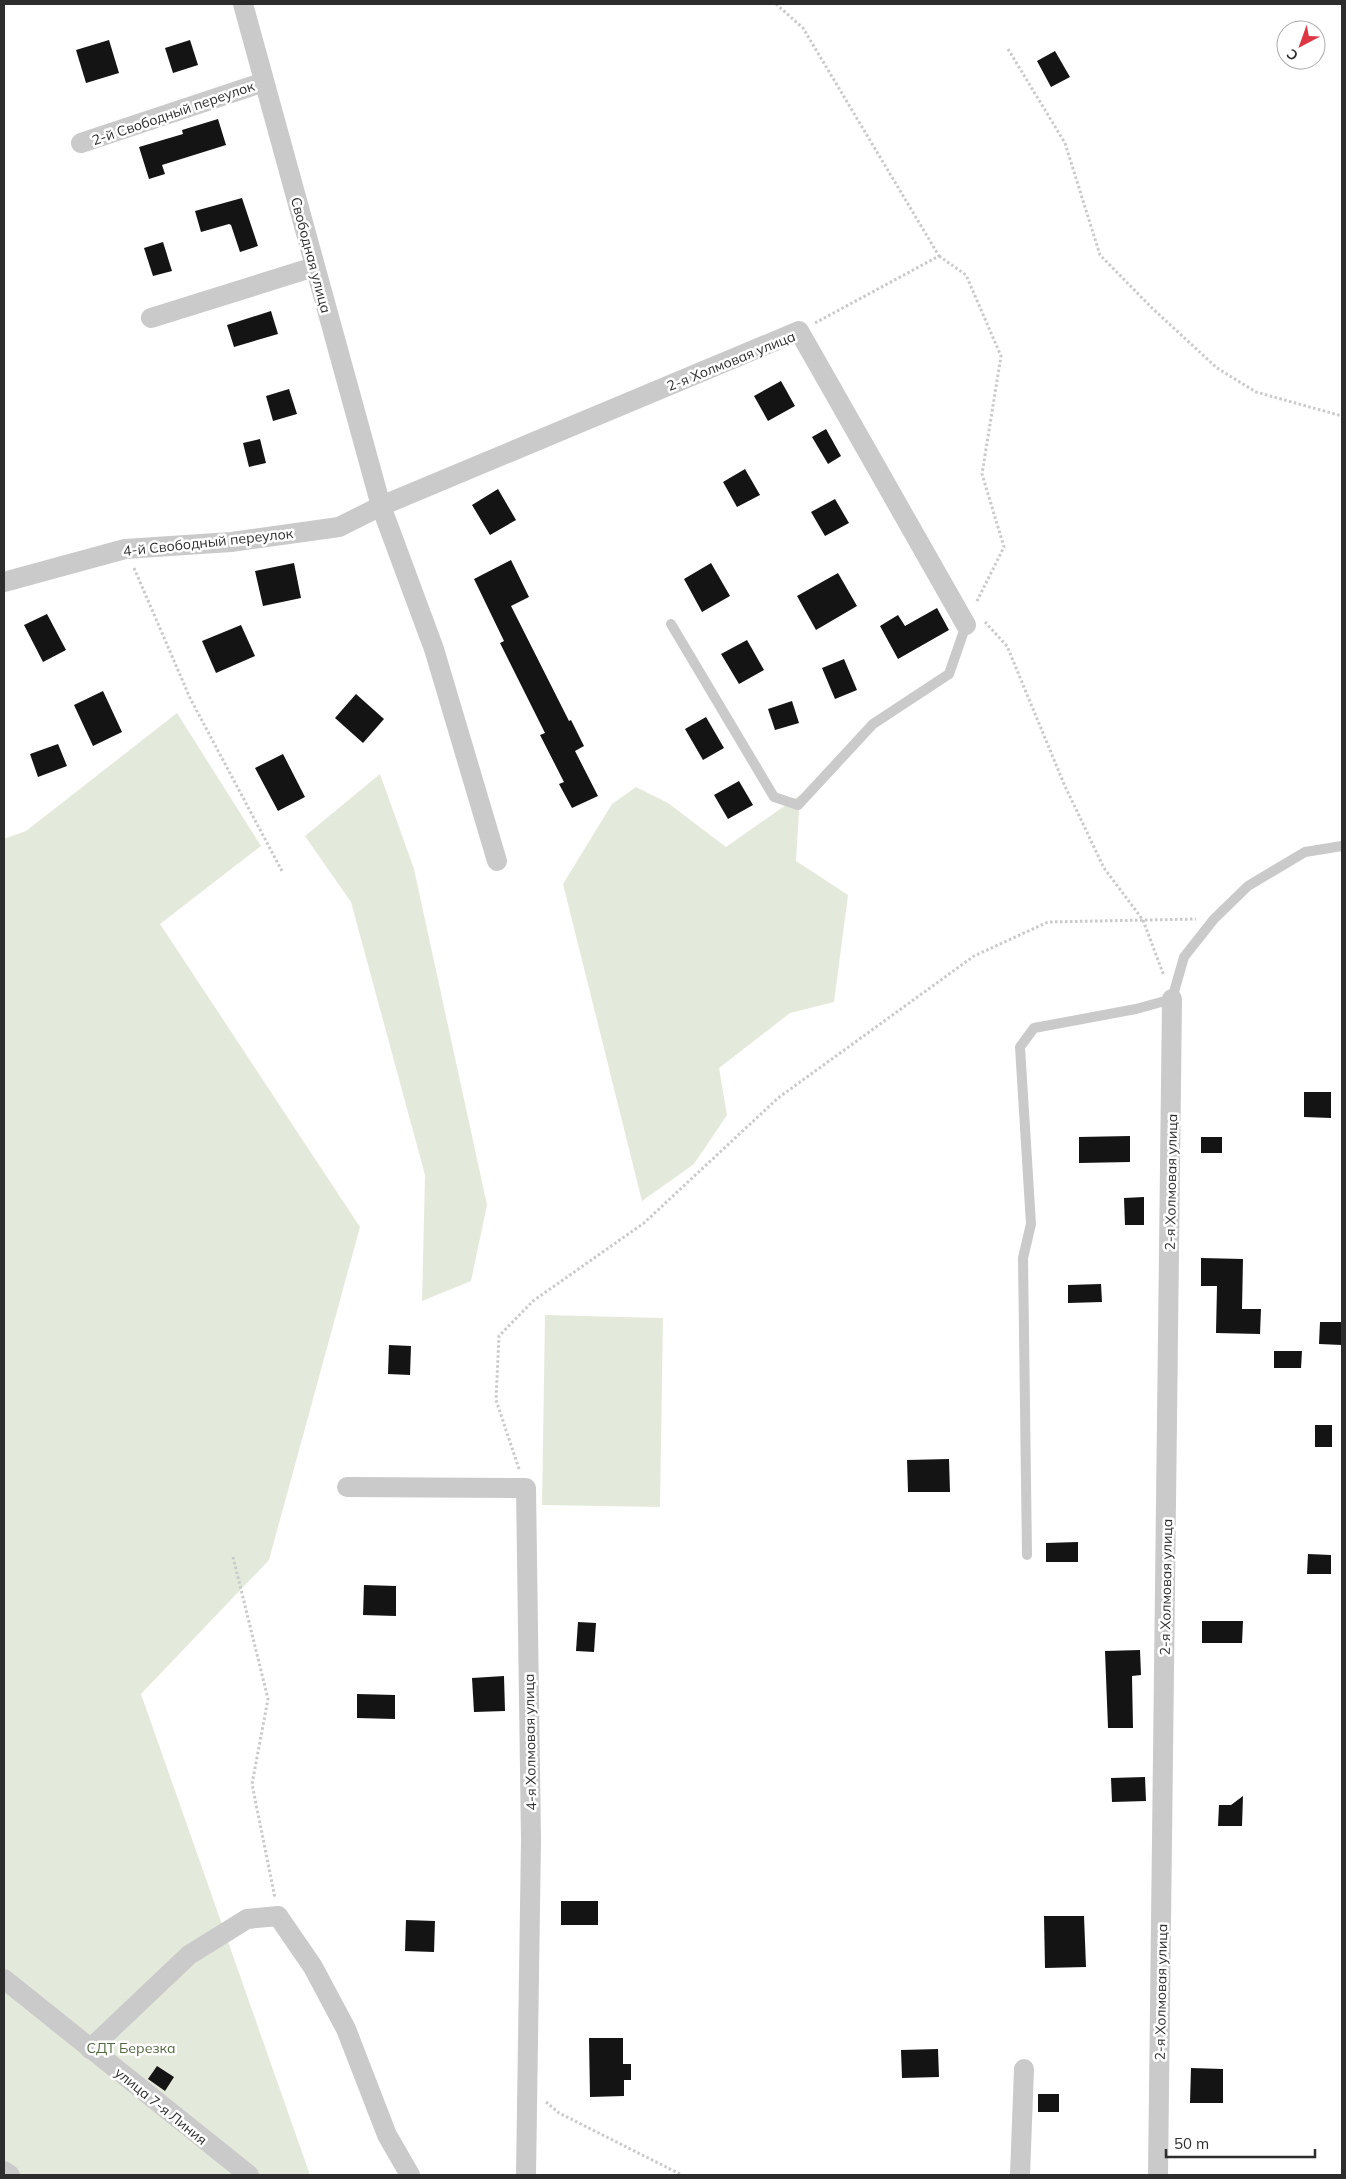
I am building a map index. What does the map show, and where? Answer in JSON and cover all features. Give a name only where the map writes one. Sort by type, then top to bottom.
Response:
[{"type":"street","name":"Свободная улица","points":[[243,4],[381,506],[434,649],[497,861]]},
{"type":"street","name":"2-й Свободный переулок","points":[[81,143],[264,82]]},
{"type":"street","points":[[151,318],[314,267]]},
{"type":"street","name":"2-я Холмовая улица","points":[[381,506],[799,331],[969,617]]},
{"type":"street","name":"4-й Свободный переулок","points":[[4,582],[125,549],[231,542],[339,527],[381,506]]},
{"type":"street","name":"2-я Холмовая улица","points":[[1158,2175],[1172,999]]},
{"type":"street","points":[[347,1487],[526,1488]]},
{"type":"street","name":"4-я Холмовая улица","points":[[526,1488],[531,1840],[526,2175]]},
{"type":"street","points":[[90,2049],[189,1955],[247,1919],[278,1916],[313,1967],[346,2029],[387,2135],[410,2175]]},
{"type":"street","name":"улица 7-я Линия","points":[[4,1979],[249,2175]]},
{"type":"street","points":[[1020,2175],[1024,2069]]},
{"type":"street","points":[[4,2171],[10,2175]]},
{"type":"lane","points":[[671,624],[774,797],[798,805],[873,724],[949,674],[969,617]]},
{"type":"lane","points":[[1027,1555],[1023,1258],[1031,1224],[1020,1047],[1034,1028],[1136,1009],[1172,999],[1184,957],[1214,919],[1248,886],[1305,852],[1342,846]]},
{"type":"path","points":[[776,4],[803,28],[939,256],[966,275],[1001,356],[982,474],[1004,547],[969,617],[1007,646],[1064,784],[1104,868],[1143,920],[1172,999]]},
{"type":"path","points":[[1008,49],[1065,143],[1100,255],[1152,308],[1217,368],[1256,392],[1342,416]]},
{"type":"path","points":[[799,331],[939,256]]},
{"type":"path","points":[[125,549],[190,698],[282,870]]},
{"type":"path","points":[[526,1488],[496,1400],[499,1336],[533,1302],[644,1223],[778,1098],[974,956],[1048,922],[1214,919]]},
{"type":"path","points":[[233,1557],[268,1699],[252,1784],[278,1916]]},
{"type":"path","points":[[528,2088],[559,2113],[682,2175]]},
{"type":"green space","name":"СДТ Березка","points":[[177,713],[261,846],[160,924],[360,1227],[269,1560],[141,1694],[310,2175],[4,2175],[4,839],[26,831]]},
{"type":"green space","points":[[380,774],[414,869],[487,1205],[471,1281],[422,1301],[425,1175],[351,902],[305,836]]},
{"type":"green space","points":[[636,787],[668,803],[726,847],[800,795],[796,861],[848,895],[834,1002],[790,1013],[719,1068],[727,1115],[694,1164],[642,1201],[563,884],[612,804]]},
{"type":"green space","points":[[545,1315],[663,1318],[660,1507],[542,1505]]},
{"type":"building","points":[[109,40],[119,73],[86,83],[76,50]]},
{"type":"building","points":[[190,40],[198,65],[173,73],[165,48]]},
{"type":"building","points":[[1055,51],[1070,77],[1051,87],[1037,61]]},
{"type":"building","points":[[218,119],[226,145],[162,165],[165,174],[149,179],[139,147],[183,134],[182,130]]},
{"type":"building","points":[[242,198],[258,246],[240,252],[231,225],[201,232],[195,211]]},
{"type":"building","points":[[163,242],[172,271],[153,276],[144,248]]},
{"type":"building","points":[[271,311],[278,334],[234,347],[227,325]]},
{"type":"building","points":[[781,381],[795,406],[768,421],[754,396]]},
{"type":"building","points":[[289,389],[297,414],[273,421],[266,396]]},
{"type":"building","points":[[826,429],[841,456],[828,464],[812,437]]},
{"type":"building","points":[[260,439],[266,463],[249,467],[243,443]]},
{"type":"building","points":[[745,469],[760,495],[737,507],[723,482]]},
{"type":"building","points":[[498,489],[516,520],[490,535],[472,505]]},
{"type":"building","points":[[835,499],[849,523],[825,536],[811,512]]},
{"type":"building","points":[[511,560],[529,597],[511,606],[569,721],[571,720],[584,746],[575,751],[598,796],[572,808],[559,784],[564,782],[540,735],[545,733],[500,643],[504,641],[474,579]]},
{"type":"building","points":[[294,563],[301,598],[263,606],[255,571]]},
{"type":"building","points":[[711,563],[730,596],[702,612],[684,579]]},
{"type":"building","points":[[838,573],[857,606],[816,630],[797,596]]},
{"type":"building","points":[[937,608],[949,630],[898,659],[880,626],[898,615],[905,626]]},
{"type":"building","points":[[47,614],[66,650],[43,662],[24,625]]},
{"type":"building","points":[[241,625],[255,656],[216,673],[202,641]]},
{"type":"building","points":[[747,640],[764,670],[739,684],[721,654]]},
{"type":"building","points":[[844,659],[857,690],[835,699],[822,668]]},
{"type":"building","points":[[103,691],[122,732],[93,746],[74,705]]},
{"type":"building","points":[[356,694],[384,719],[363,743],[335,718]]},
{"type":"building","points":[[792,701],[799,723],[775,730],[768,709]]},
{"type":"building","points":[[706,717],[724,748],[703,760],[685,729]]},
{"type":"building","points":[[58,744],[67,766],[38,777],[30,754]]},
{"type":"building","points":[[283,754],[305,797],[278,811],[255,768]]},
{"type":"building","points":[[739,781],[753,805],[728,819],[714,795]]},
{"type":"building","points":[[1304,1092],[1331,1092],[1331,1118],[1304,1117]]},
{"type":"building","points":[[1130,1136],[1130,1162],[1079,1163],[1079,1137]]},
{"type":"building","points":[[1201,1137],[1222,1137],[1222,1153],[1201,1153]]},
{"type":"building","points":[[1144,1197],[1144,1225],[1125,1225],[1124,1198]]},
{"type":"building","points":[[1201,1258],[1243,1259],[1242,1309],[1261,1309],[1260,1334],[1216,1333],[1217,1286],[1201,1286]]},
{"type":"building","points":[[1101,1284],[1102,1302],[1068,1303],[1068,1285]]},
{"type":"building","points":[[1320,1322],[1342,1322],[1342,1345],[1319,1344]]},
{"type":"building","points":[[389,1345],[411,1346],[410,1375],[388,1374]]},
{"type":"building","points":[[1274,1351],[1302,1351],[1301,1368],[1274,1368]]},
{"type":"building","points":[[1315,1425],[1332,1425],[1332,1447],[1315,1447]]},
{"type":"building","points":[[949,1459],[950,1492],[908,1492],[907,1460]]},
{"type":"building","points":[[1078,1542],[1078,1562],[1046,1562],[1046,1543]]},
{"type":"building","points":[[1308,1554],[1331,1555],[1331,1574],[1307,1574]]},
{"type":"building","points":[[364,1585],[396,1586],[396,1616],[363,1615]]},
{"type":"building","points":[[1202,1621],[1243,1621],[1242,1643],[1202,1643]]},
{"type":"building","points":[[578,1622],[596,1623],[594,1652],[576,1651]]},
{"type":"building","points":[[1140,1650],[1141,1675],[1132,1676],[1133,1728],[1108,1728],[1105,1651]]},
{"type":"building","points":[[504,1676],[505,1711],[474,1712],[472,1678]]},
{"type":"building","points":[[357,1694],[395,1695],[395,1719],[357,1718]]},
{"type":"building","points":[[1145,1777],[1146,1801],[1112,1802],[1111,1778]]},
{"type":"building","points":[[1243,1796],[1242,1826],[1218,1826],[1219,1805],[1231,1805]]},
{"type":"building","points":[[561,1901],[598,1901],[598,1925],[561,1925]]},
{"type":"building","points":[[1044,1916],[1084,1916],[1086,1967],[1045,1968]]},
{"type":"building","points":[[406,1920],[435,1921],[434,1952],[405,1951]]},
{"type":"building","points":[[589,2038],[623,2038],[623,2064],[631,2064],[631,2080],[624,2080],[624,2096],[590,2097]]},
{"type":"building","points":[[938,2049],[939,2077],[902,2078],[901,2050]]},
{"type":"building","points":[[157,2066],[174,2077],[165,2091],[148,2079]]},
{"type":"building","points":[[1191,2068],[1223,2069],[1223,2103],[1190,2103]]},
{"type":"building","points":[[1038,2094],[1059,2094],[1059,2112],[1038,2112]]}]
